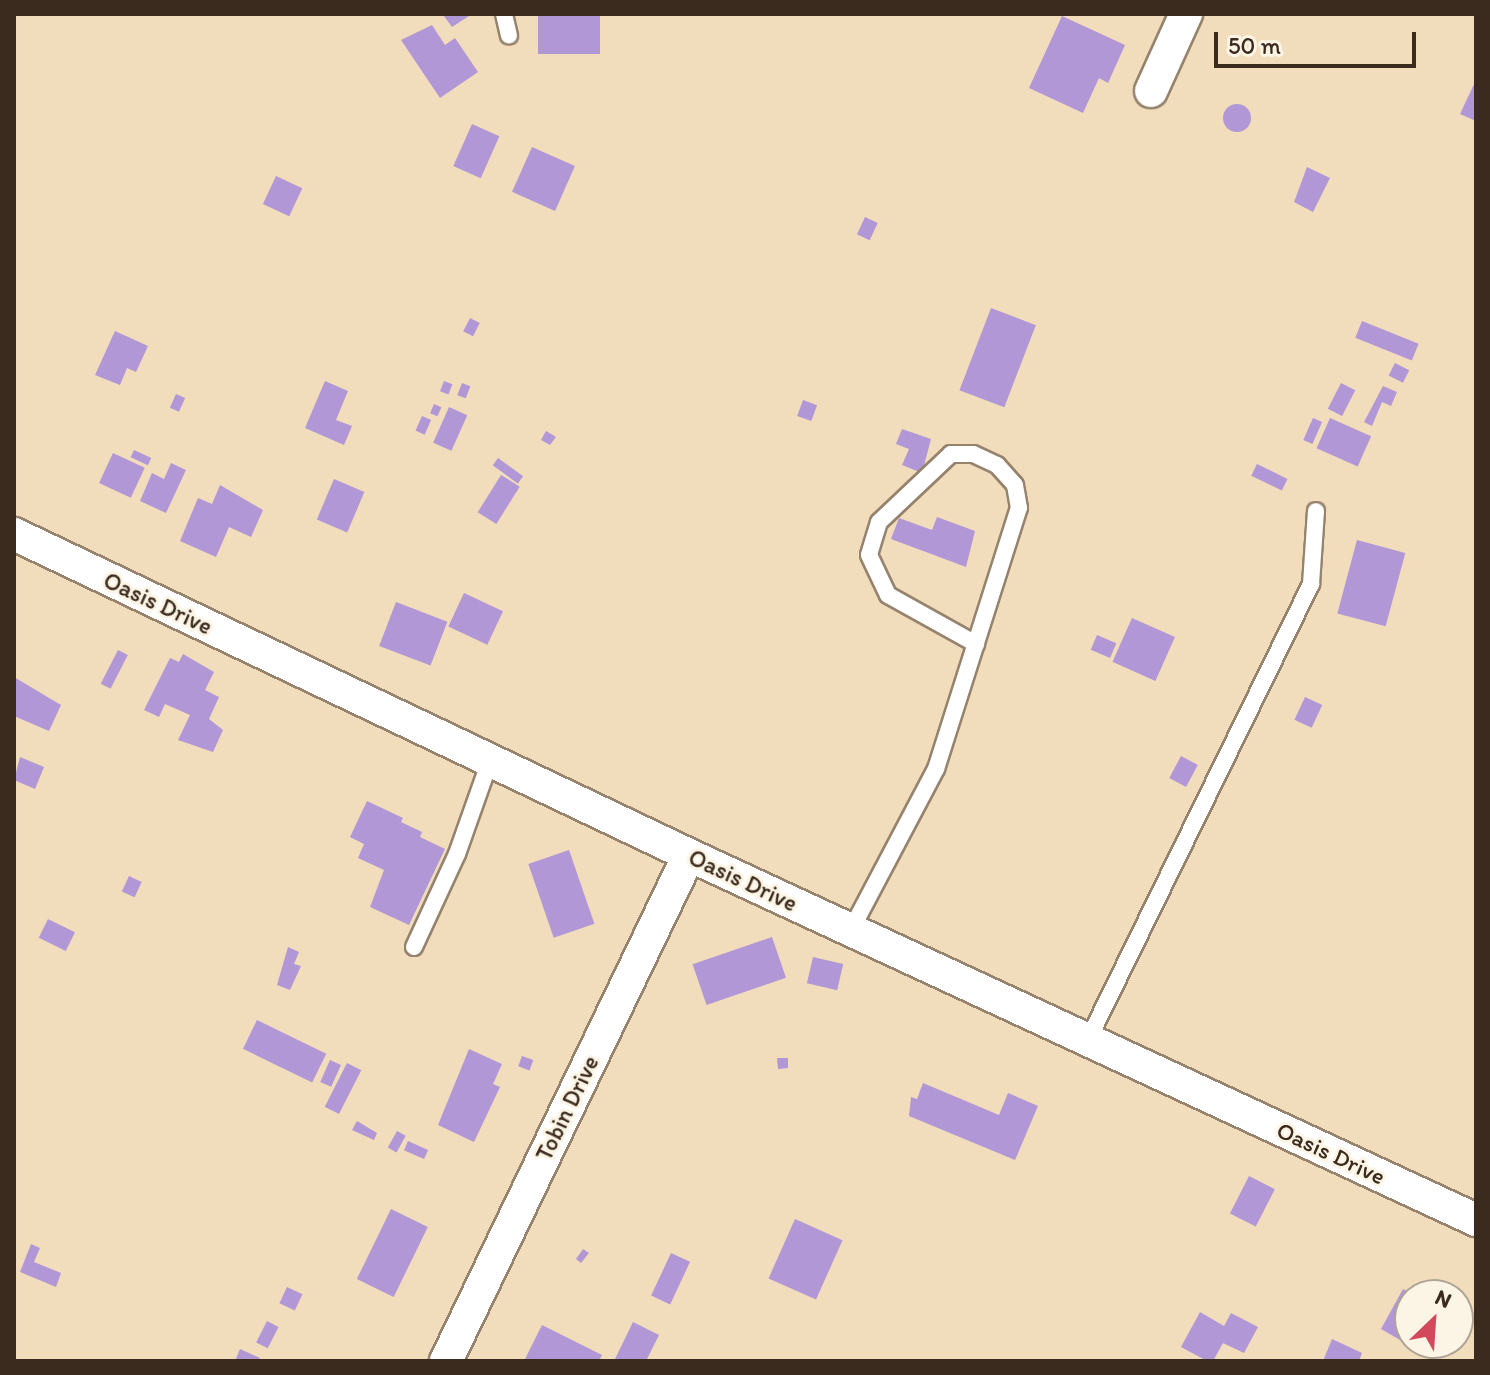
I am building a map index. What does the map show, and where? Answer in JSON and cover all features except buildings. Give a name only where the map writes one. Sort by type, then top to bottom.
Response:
[{"type":"street","points":[[1151,91],[1186,14]]},
{"type":"street","name":"Oasis Drive","points":[[14,534],[689,855],[1476,1220]]},
{"type":"street","name":"Tobin Drive","points":[[446,1361],[689,855]]},
{"type":"lane","points":[[504,14],[509,35]]},
{"type":"lane","points":[[851,930],[936,769],[976,644],[1019,508],[1015,485],[997,465],[973,454],[951,454],[879,522],[869,555],[888,595],[976,644]]},
{"type":"lane","points":[[1088,1040],[1311,584],[1316,511]]},
{"type":"lane","points":[[414,947],[457,854],[490,761]]}]
